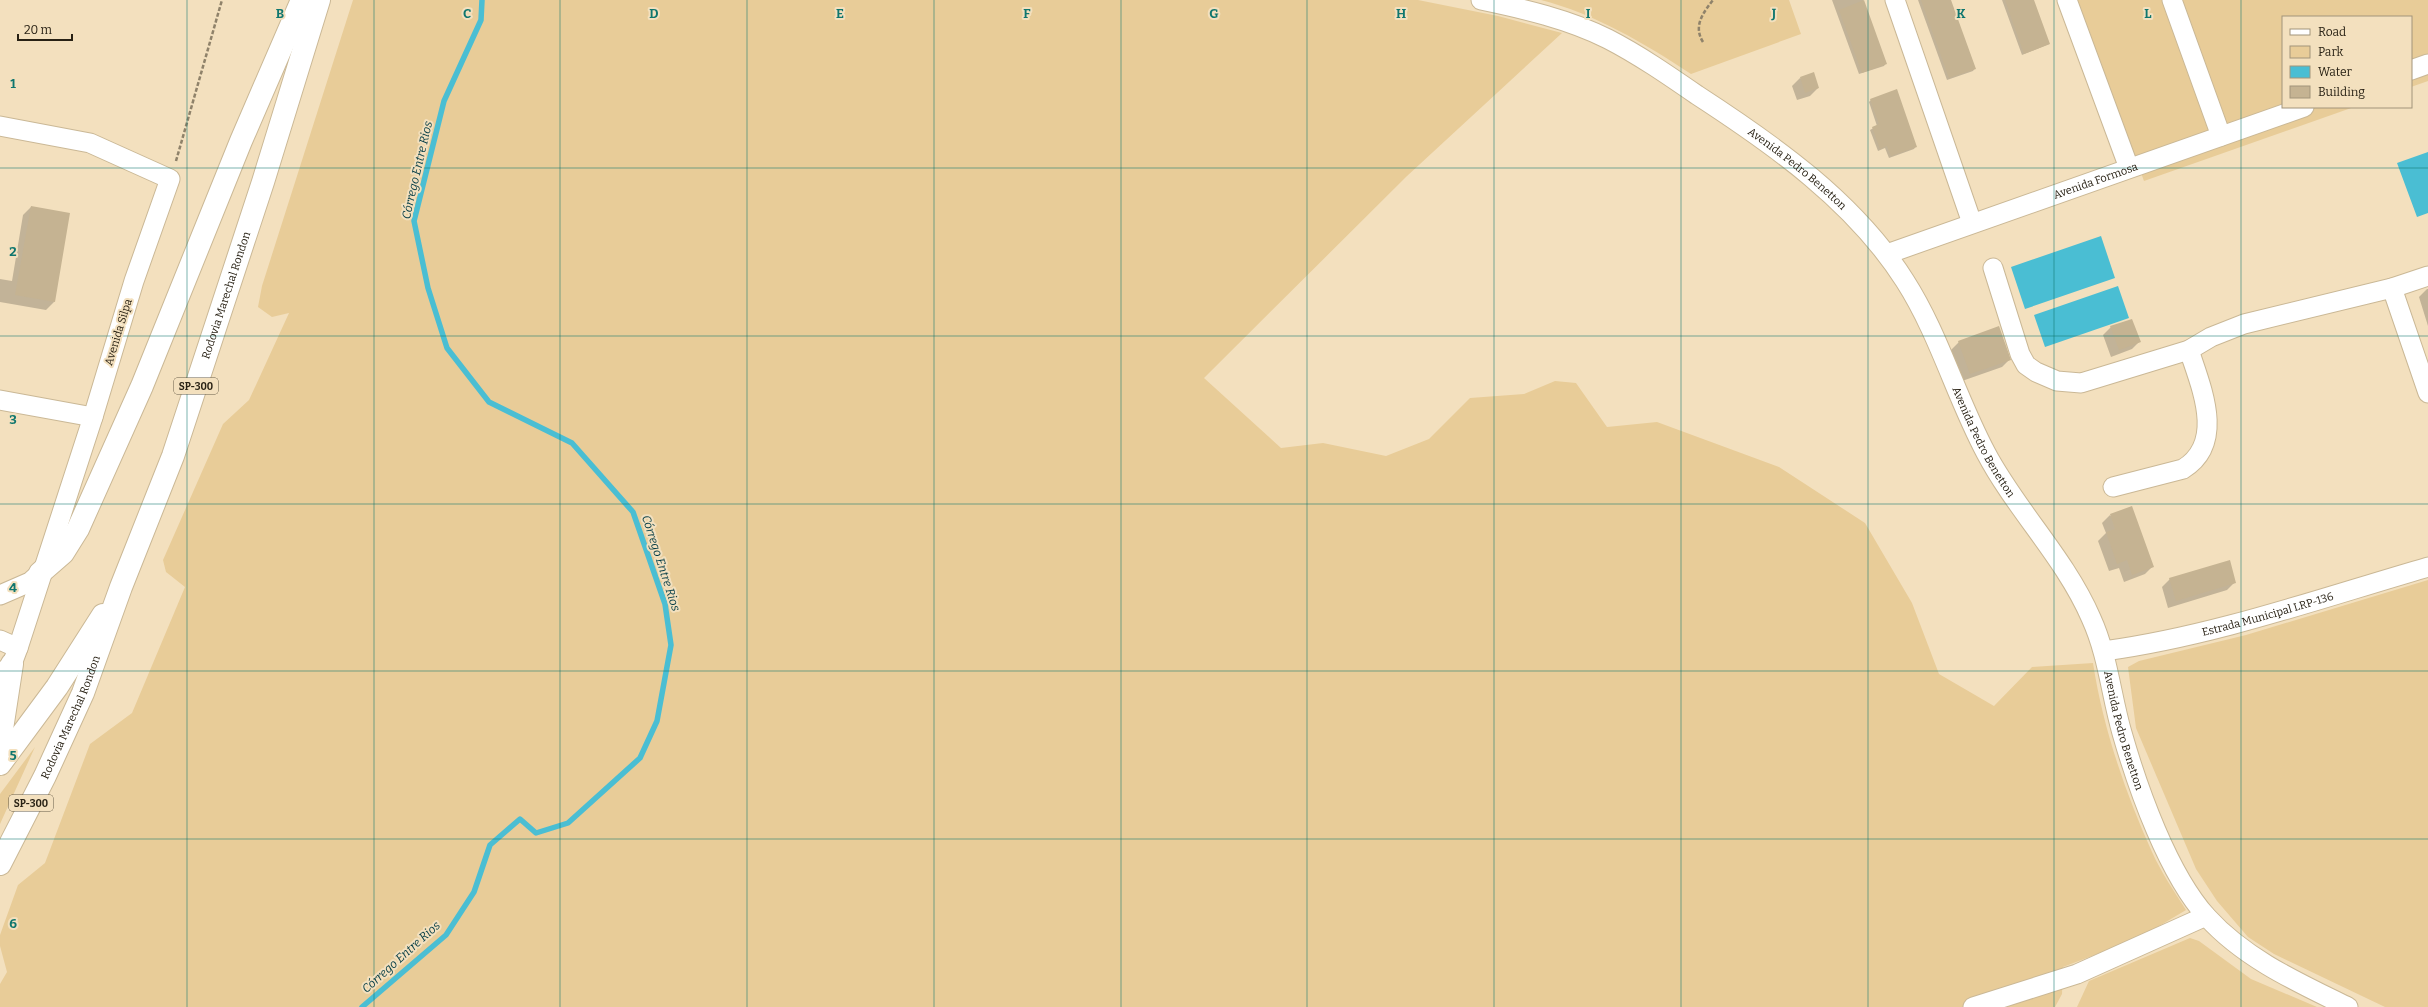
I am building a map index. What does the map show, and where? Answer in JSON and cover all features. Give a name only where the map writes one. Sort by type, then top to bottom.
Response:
[{"type":"main road","points":[[40,574],[62,553],[78,529],[142,386],[241,141],[302,0]]},
{"type":"main road","name":"Rodovia Marechal Rondon","points":[[0,864],[45,776],[83,693],[121,587],[174,456],[263,182],[319,0]]},
{"type":"main road","name":"Rodovia Marechal Rondon","points":[[0,764],[57,687],[121,587]]},
{"type":"main road","points":[[0,742],[10,662]]},
{"type":"street","name":"Avenida Pedro Benetton","points":[[1481,0],[1555,18],[1606,38],[1651,64],[1725,113],[1782,155],[1836,200],[1887,254],[1908,285],[1986,454],[2083,600],[2104,651],[2122,732],[2138,783],[2164,846],[2185,886],[2206,916],[2232,940],[2275,971],[2348,1007]]},
{"type":"street","points":[[1895,0],[1972,223]]},
{"type":"street","points":[[2067,0],[2129,168]]},
{"type":"street","points":[[2172,0],[2221,136]]},
{"type":"street","points":[[2412,70],[2428,64]]},
{"type":"street","name":"Avenida Formosa","points":[[1887,254],[2301,108]]},
{"type":"street","points":[[0,126],[90,143],[170,180]]},
{"type":"street","name":"Avenida Silpa","points":[[10,662],[93,417],[134,282],[170,180]]},
{"type":"street","points":[[1993,268],[2020,354],[2026,365],[2057,381],[2081,384],[2189,350],[2211,337],[2244,324],[2392,288],[2428,276]]},
{"type":"street","points":[[2392,288],[2428,392]]},
{"type":"street","points":[[2113,487],[2183,469],[2193,463],[2202,451],[2206,436],[2207,410],[2189,350]]},
{"type":"street","points":[[0,400],[93,417]]},
{"type":"street","name":"Estrada Municipal LRP-136","points":[[2104,651],[2151,645],[2192,636],[2428,567]]},
{"type":"street","points":[[0,595],[30,582],[40,574]]},
{"type":"street","points":[[0,640],[10,662]]},
{"type":"street","points":[[1973,1007],[2077,974],[2206,916]]},
{"type":"path","points":[[170,180],[222,0]]},
{"type":"path","points":[[1703,42],[1698,35],[1700,18],[1713,0]]},
{"type":"green space","points":[[353,0],[1418,0],[1498,16],[1562,33],[1407,176],[1204,378],[1281,448],[1323,443],[1386,456],[1429,439],[1470,398],[1524,394],[1555,381],[1576,383],[1607,427],[1657,422],[1779,467],[1865,523],[1912,603],[1939,674],[1994,706],[2032,667],[2093,663],[2097,687],[2109,736],[2124,783],[2142,829],[2156,859],[2186,910],[2139,938],[2063,967],[2062,994],[2055,1007],[0,1007],[0,984],[7,972],[0,946],[0,935],[18,885],[45,863],[90,744],[132,713],[185,587],[166,572],[163,560],[223,424],[249,400],[289,313],[272,317],[258,307],[262,286]]},
{"type":"green space","points":[[1541,0],[1789,0],[1801,34],[1691,74],[1655,51],[1600,21]]},
{"type":"green space","points":[[2077,0],[2428,0],[2428,81],[2412,87],[2412,16],[2282,16],[2282,108],[2351,108],[2144,181]]},
{"type":"green space","points":[[2428,580],[2428,1007],[2385,1007],[2274,954],[2248,937],[2217,901],[2196,869],[2136,728],[2128,667],[2139,661],[2246,635]]},
{"type":"green space","points":[[35,747],[0,824],[0,794]]},
{"type":"green space","points":[[2190,938],[2199,941],[2251,979],[2317,1007],[2077,1007],[2089,981]]},
{"type":"water","points":[[2428,152],[2428,213],[2417,217],[2397,163]]},
{"type":"water","points":[[2101,236],[2115,278],[2025,309],[2011,267]]},
{"type":"water","points":[[2118,286],[2129,318],[2045,347],[2034,315]]},
{"type":"building","points":[[1864,0],[1887,64],[1862,73],[1839,10]]},
{"type":"building","points":[[1921,0],[1951,0],[1976,69],[1949,78]]},
{"type":"building","points":[[2005,0],[2034,0],[2050,44],[2024,54]]},
{"type":"building","points":[[1814,72],[1819,88],[1805,93],[1800,77]]},
{"type":"building","points":[[1897,89],[1917,147],[1891,156],[1887,146],[1880,149],[1872,127],[1879,124],[1870,99]]},
{"type":"building","points":[[31,206],[70,213],[55,302],[15,295]]},
{"type":"building","points":[[2132,319],[2141,342],[2119,350],[2110,326]]},
{"type":"building","points":[[1999,326],[2011,360],[1970,374],[1958,341]]},
{"type":"building","points":[[2132,506],[2154,567],[2132,575],[2127,560],[2117,564],[2106,532],[2115,529],[2110,514]]},
{"type":"building","points":[[2230,560],[2236,583],[2176,601],[2169,578]]},
{"type":"waterway","name":"Córrego Entre Rios","points":[[362,1007],[446,935],[474,892],[490,845],[520,819],[536,833],[568,823],[640,758],[657,721],[671,645],[665,604],[633,512],[572,443],[489,402],[447,348],[428,288],[414,221],[444,101],[481,20],[482,0]]}]
